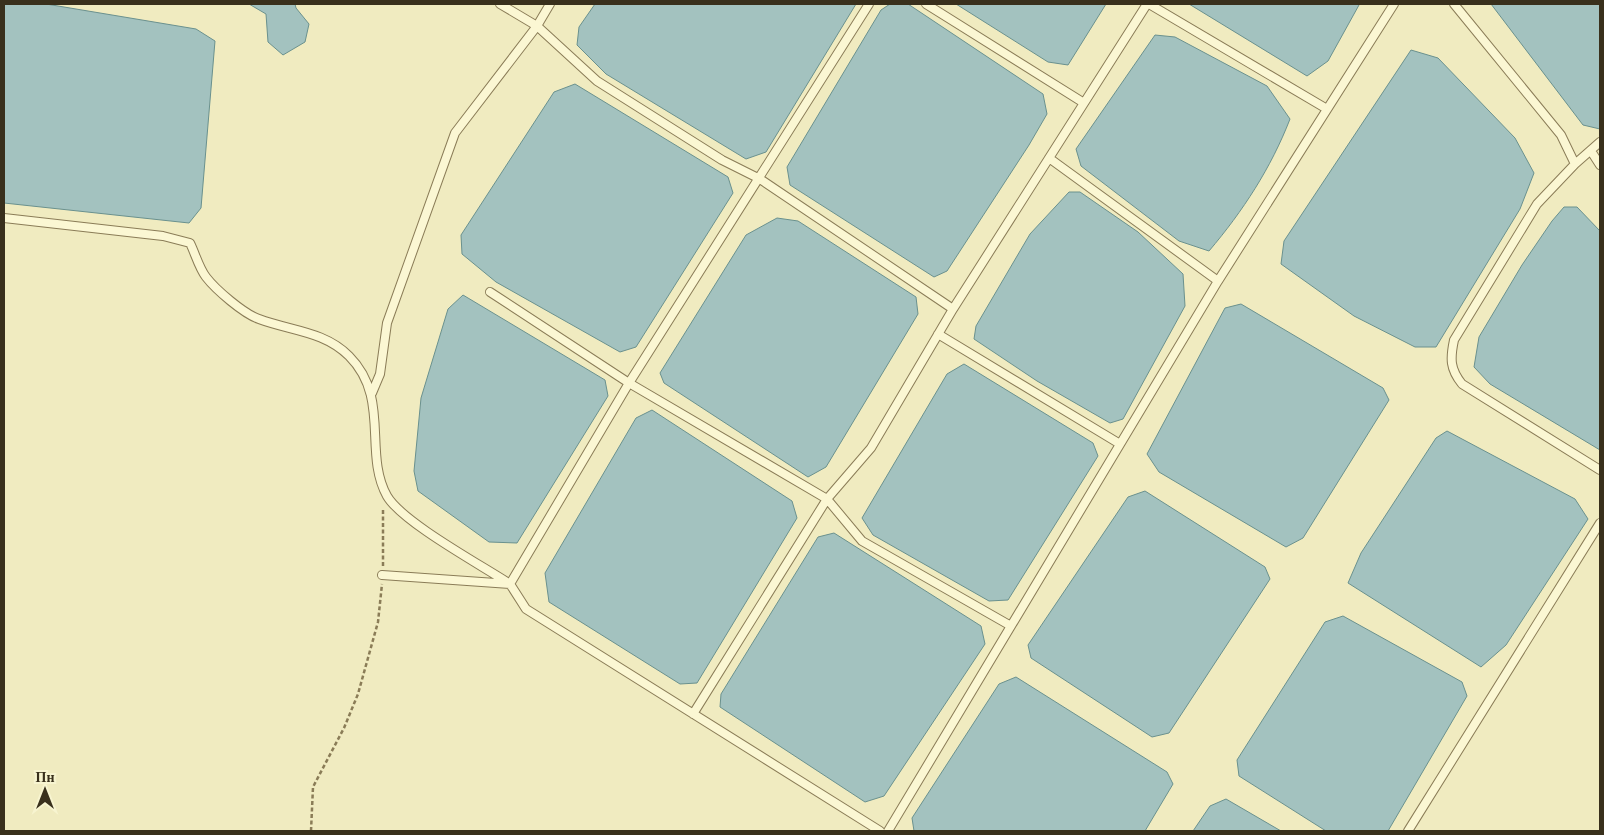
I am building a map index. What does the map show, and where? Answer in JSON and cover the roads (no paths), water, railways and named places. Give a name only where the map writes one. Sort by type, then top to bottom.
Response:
[{"type":"lane","points":[[500,4],[537,26],[597,80],[722,160],[760,179],[953,309]]},
{"type":"lane","points":[[372,393],[378,380],[384,338],[390,316],[454,134],[537,26],[550,4]]},
{"type":"lane","points":[[510,584],[629,383],[760,179],[869,4]]},
{"type":"lane","points":[[926,4],[1084,103]]},
{"type":"lane","points":[[693,714],[828,499],[871,448],[953,309],[1148,4],[1327,108]]},
{"type":"lane","points":[[888,831],[1218,281],[1394,4]]},
{"type":"lane","points":[[1454,4],[1561,135],[1575,164]]},
{"type":"lane","points":[[1600,142],[1575,164],[1537,204],[1454,340],[1450,358],[1453,372],[1462,384],[1600,470]]},
{"type":"lane","points":[[1590,151],[1600,165]]},
{"type":"lane","points":[[1049,158],[1218,281]]},
{"type":"lane","points":[[4,218],[163,236],[190,243],[206,277],[243,310],[261,320],[313,334],[335,345],[356,364],[372,393],[382,486],[390,500],[402,513],[510,584],[526,608],[880,831]]},
{"type":"lane","points":[[490,292],[629,383],[828,499],[862,541],[1011,626]]},
{"type":"lane","points":[[938,334],[1120,444]]},
{"type":"lane","points":[[1408,831],[1600,523]]},
{"type":"lane","points":[[382,575],[510,584]]},
{"type":"water","points":[[4,4],[46,4],[196,29],[215,41],[201,208],[189,223],[4,203]]},
{"type":"water","points":[[249,4],[295,4],[309,24],[305,42],[283,55],[268,42],[266,14]]},
{"type":"water","points":[[595,4],[856,4],[766,152],[746,159],[606,74],[577,45],[579,27]]},
{"type":"water","points":[[890,4],[908,4],[1043,94],[1047,114],[947,271],[934,277],[790,185],[787,167],[881,10]]},
{"type":"water","points":[[956,4],[1106,4],[1068,65],[1048,62]]},
{"type":"water","points":[[1189,4],[1359,5],[1328,61],[1307,76]]},
{"type":"water","points":[[1491,4],[1600,4],[1600,129],[1583,125]]},
{"type":"water","points":[[1155,35],[1175,37],[1267,86],[1290,119],[1274,155],[1245,205],[1209,251],[1179,241],[1081,166],[1076,149]]},
{"type":"water","points":[[1411,50],[1438,58],[1515,138],[1534,173],[1520,209],[1436,347],[1415,347],[1354,316],[1281,264],[1284,241]]},
{"type":"water","points":[[575,84],[728,177],[733,193],[636,347],[620,352],[496,282],[462,254],[461,235],[554,92]]},
{"type":"water","points":[[1069,192],[1080,192],[1138,232],[1183,274],[1185,306],[1123,419],[1110,423],[1037,381],[974,339],[976,326],[1030,234]]},
{"type":"water","points":[[1564,207],[1577,207],[1600,231],[1600,450],[1490,384],[1474,367],[1479,337],[1522,265],[1552,221]]},
{"type":"water","points":[[777,218],[798,221],[916,297],[918,314],[826,467],[808,477],[664,383],[660,373],[746,235]]},
{"type":"water","points":[[463,295],[605,380],[608,396],[517,543],[489,542],[418,491],[414,471],[421,398],[448,309]]},
{"type":"water","points":[[1241,304],[1383,388],[1389,400],[1303,538],[1286,547],[1159,472],[1147,454],[1225,308]]},
{"type":"water","points":[[964,364],[1093,443],[1098,456],[1008,600],[989,601],[873,535],[862,518],[947,374]]},
{"type":"water","points":[[652,410],[792,501],[797,518],[697,683],[680,684],[549,602],[545,573],[636,418]]},
{"type":"water","points":[[1447,431],[1575,499],[1588,519],[1506,645],[1481,667],[1348,583],[1361,553],[1436,438]]},
{"type":"water","points":[[1145,491],[1265,567],[1270,579],[1169,733],[1152,737],[1031,658],[1028,645],[1128,497]]},
{"type":"water","points":[[834,533],[981,626],[985,644],[884,796],[865,802],[720,707],[721,694],[818,537]]},
{"type":"water","points":[[1343,616],[1462,682],[1467,696],[1388,831],[1326,831],[1239,776],[1237,760],[1325,622]]},
{"type":"water","points":[[1016,677],[1167,772],[1173,784],[1145,831],[914,831],[912,818],[999,684]]},
{"type":"water","points":[[1226,799],[1281,831],[1193,831],[1210,806]]}]
